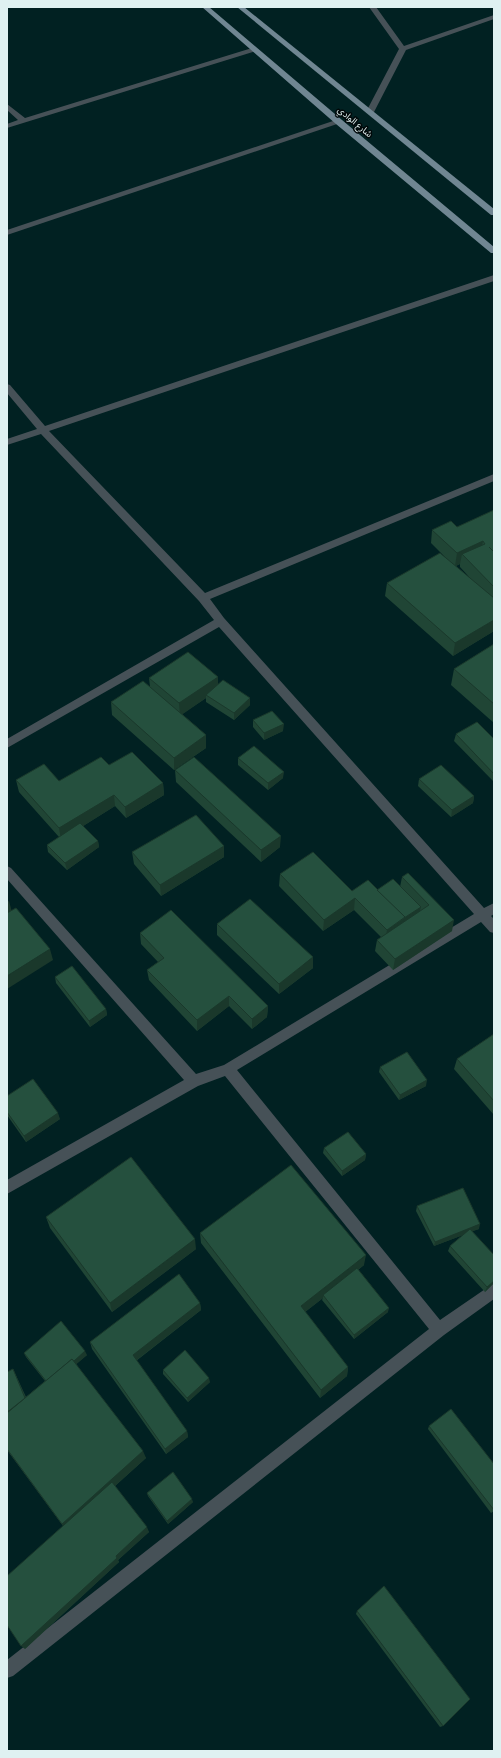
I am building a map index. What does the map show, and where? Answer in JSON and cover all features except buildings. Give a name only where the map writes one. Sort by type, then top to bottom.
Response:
[{"type":"main road","name":"شارع الوادي","points":[[204,7],[494,251]]},
{"type":"main road","name":"شارع الوادي","points":[[240,7],[494,213]]},
{"type":"street","points":[[372,7],[403,49]]},
{"type":"street","points":[[370,112],[403,49],[494,17]]},
{"type":"street","points":[[7,126],[256,50]]},
{"type":"street","points":[[7,106],[24,121]]},
{"type":"street","points":[[7,233],[339,122]]},
{"type":"street","points":[[7,442],[494,278]]},
{"type":"street","points":[[7,387],[42,429],[203,598],[220,621],[489,911],[494,928]]},
{"type":"street","points":[[203,598],[494,477]]},
{"type":"street","points":[[7,744],[220,621]]},
{"type":"street","points":[[7,871],[194,1082]]},
{"type":"street","points":[[7,1187],[194,1082],[228,1069],[489,911]]},
{"type":"street","points":[[228,1069],[439,1330]]},
{"type":"street","points":[[7,1670],[439,1330],[494,1290]]}]
